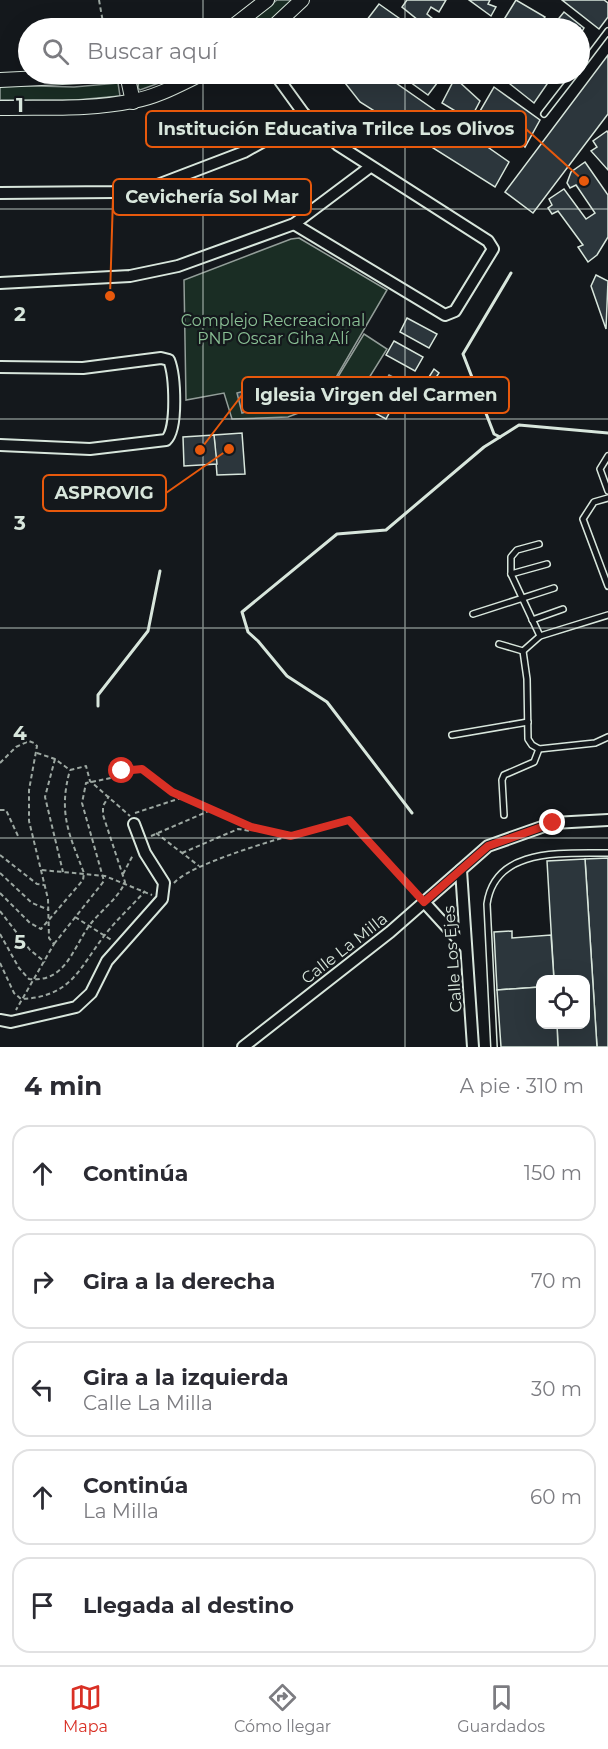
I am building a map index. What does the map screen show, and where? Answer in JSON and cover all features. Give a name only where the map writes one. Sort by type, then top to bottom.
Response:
[{"type":"main road","points":[[244,18],[267,0]]},
{"type":"main road","points":[[283,18],[302,0]]},
{"type":"main road","points":[[0,80],[18,79]]},
{"type":"main road","points":[[128,84],[133,102]]},
{"type":"main road","points":[[0,108],[88,106],[133,102],[177,84]]},
{"type":"street","points":[[282,84],[304,114],[338,145],[488,242],[494,249],[456,311],[445,315],[294,224]]},
{"type":"street","points":[[0,193],[115,192],[154,186],[244,152],[291,126],[304,114]]},
{"type":"street","points":[[0,283],[154,273],[294,224],[370,167]]},
{"type":"street","points":[[0,368],[83,368],[161,358],[169,360],[174,389],[171,436],[166,440],[90,449],[0,445]]},
{"type":"street","points":[[5,1021],[76,1007],[91,993],[107,961],[163,896],[164,883],[145,853],[132,819]]},
{"type":"street","name":"Calle La Milla","points":[[243,1047],[390,932],[488,846],[553,823],[608,820]]},
{"type":"street","name":"Calle Los Ejes","points":[[461,870],[472,1047]]},
{"type":"street","points":[[424,902],[466,948]]},
{"type":"lane","points":[[590,54],[608,31]]},
{"type":"lane","points":[[544,114],[567,84]]},
{"type":"lane","points":[[608,456],[602,463],[608,491]]},
{"type":"lane","points":[[608,498],[594,502],[583,519],[608,585]]},
{"type":"lane","points":[[539,544],[517,550],[511,557],[512,574],[540,636]]},
{"type":"lane","points":[[512,574],[547,564]]},
{"type":"lane","points":[[472,614],[554,588]]},
{"type":"lane","points":[[532,620],[563,609]]},
{"type":"lane","points":[[523,651],[540,636],[608,615]]},
{"type":"lane","points":[[499,644],[523,651]]},
{"type":"lane","points":[[523,651],[528,739],[539,749],[595,743],[608,737]]},
{"type":"lane","points":[[452,735],[528,722]]},
{"type":"lane","points":[[504,814],[502,780],[504,775],[534,762],[539,749]]},
{"type":"lane","points":[[494,1047],[487,904],[495,881],[514,864],[529,857],[608,853]]},
{"type":"path","points":[[99,0],[102,18]]},
{"type":"path","points":[[0,763],[16,747],[29,741],[37,746],[29,790],[29,821],[45,885],[49,910],[49,938],[54,944]]},
{"type":"path","points":[[37,753],[55,759],[70,770]]},
{"type":"path","points":[[55,759],[45,797],[63,872]]},
{"type":"path","points":[[70,770],[86,766],[90,781],[110,796],[132,819],[184,797]]},
{"type":"path","points":[[5,1021],[35,979],[54,944],[101,885],[104,876],[82,803],[84,786],[90,781],[111,778],[111,774],[122,771],[142,769],[163,786],[211,810],[251,827],[291,836]]},
{"type":"path","points":[[0,894],[41,929],[82,880],[84,873],[65,820],[63,796],[70,770]]},
{"type":"path","points":[[110,796],[102,806],[103,815],[125,882]]},
{"type":"path","points":[[0,810],[3,807],[6,810],[18,836]]},
{"type":"path","points":[[123,874],[142,842],[156,833],[211,810]]},
{"type":"path","points":[[42,870],[104,876],[163,896],[178,878],[200,867],[291,836],[349,820],[424,902]]},
{"type":"path","points":[[182,853],[238,829],[250,831],[251,827]]},
{"type":"path","points":[[156,833],[200,867]]},
{"type":"path","points":[[0,855],[37,884],[45,885]]},
{"type":"path","points":[[0,873],[32,903],[49,910]]},
{"type":"path","points":[[0,934],[23,974],[35,979],[52,975],[68,963],[89,926],[125,882]]},
{"type":"path","points":[[21,999],[49,993],[69,984],[81,972],[104,936],[145,891]]},
{"type":"path","points":[[0,911],[30,950],[45,963]]},
{"type":"path","points":[[75,917],[120,946]]},
{"type":"path","points":[[0,963],[14,993],[21,999]]},
{"type":"green space","points":[[277,0],[293,0],[273,18],[254,18]]},
{"type":"green space","points":[[118,84],[120,96],[76,100],[0,100],[0,85],[74,87]]},
{"type":"green space","points":[[138,84],[156,84],[140,90]]},
{"type":"green space","name":"Complejo Recreacional PNP Oscar Giha Alí","points":[[299,238],[387,290],[320,405],[288,417],[232,419],[224,393],[186,400],[184,280],[291,239]]},
{"type":"green space","points":[[364,334],[387,349],[359,394],[336,380]]},
{"type":"green space","points":[[389,375],[417,390],[410,403],[382,388]]},
{"type":"water","points":[[277,382],[283,402],[242,413],[237,393]]},
{"type":"building","points":[[407,0],[446,0],[439,12],[431,7],[427,14],[432,18],[416,18],[402,7]]},
{"type":"building","points":[[469,0],[490,0],[488,4],[496,7],[491,16]]},
{"type":"building","points":[[516,0],[545,17],[544,18],[505,18]]},
{"type":"building","points":[[562,0],[604,0],[608,3],[608,17],[599,29],[590,22],[590,18],[585,18]]},
{"type":"building","points":[[379,4],[399,18],[368,18]]},
{"type":"building","points":[[564,12],[572,18],[559,18]]},
{"type":"building","points":[[608,55],[608,114],[533,213],[505,192],[586,84],[590,84],[590,79]]},
{"type":"building","points":[[346,84],[397,84],[509,162],[495,187],[360,102]]},
{"type":"building","points":[[413,84],[436,84],[428,95]]},
{"type":"building","points":[[452,84],[462,84],[480,101],[470,120],[442,103]]},
{"type":"building","points":[[510,84],[547,84],[534,103]]},
{"type":"building","points":[[494,87],[540,120],[525,147],[480,111]]},
{"type":"building","points":[[607,131],[608,170],[591,151],[597,147],[593,141]]},
{"type":"building","points":[[585,162],[608,195],[608,237],[597,255],[588,262],[578,247],[583,245],[558,211],[552,214],[548,208],[552,205],[549,199],[564,189],[586,219],[595,213],[576,185],[570,188],[567,183],[571,172]]},
{"type":"building","points":[[596,275],[608,281],[606,329],[591,286]]},
{"type":"building","points":[[407,318],[437,334],[429,348],[400,332]]},
{"type":"building","points":[[394,341],[423,357],[415,371],[386,355]]},
{"type":"building","points":[[434,369],[439,373],[427,391],[422,388]]},
{"type":"building","points":[[363,390],[393,406],[386,419],[356,403]]},
{"type":"building","points":[[242,433],[245,474],[217,475],[214,435]]},
{"type":"building","points":[[214,435],[217,464],[184,466],[183,437]]},
{"type":"building","points":[[608,858],[608,1047],[597,1047],[585,859]]},
{"type":"building","points":[[585,859],[597,1047],[558,1047],[557,1029],[590,1029],[590,975],[554,975],[547,861]]},
{"type":"building","points":[[512,931],[512,938],[551,935],[554,975],[536,975],[536,987],[497,990],[494,932]]},
{"type":"building","points":[[536,987],[536,1029],[557,1029],[558,1047],[501,1047],[497,990]]},
{"type":"wall","points":[[500,437],[494,434],[463,354],[511,273]]},
{"type":"wall","points":[[412,813],[327,702],[287,676],[248,632],[242,612],[337,534],[386,530],[484,447],[519,425],[608,433]]},
{"type":"wall","points":[[98,706],[98,695],[148,631],[160,571]]},
{"type":"place","name":"Institución Educativa Trilce Los Olivos","points":[[584,181]]},
{"type":"place","name":"Cevichería Sol Mar","points":[[110,296]]},
{"type":"place","name":"ASPROVIG","points":[[229,449]]},
{"type":"place","name":"Iglesia Virgen del Carmen","points":[[200,450]]},
{"type":"route","points":[[122,771],[142,769],[172,792],[211,810],[251,827],[291,836],[349,820],[424,902],[488,846],[553,823]]}]
